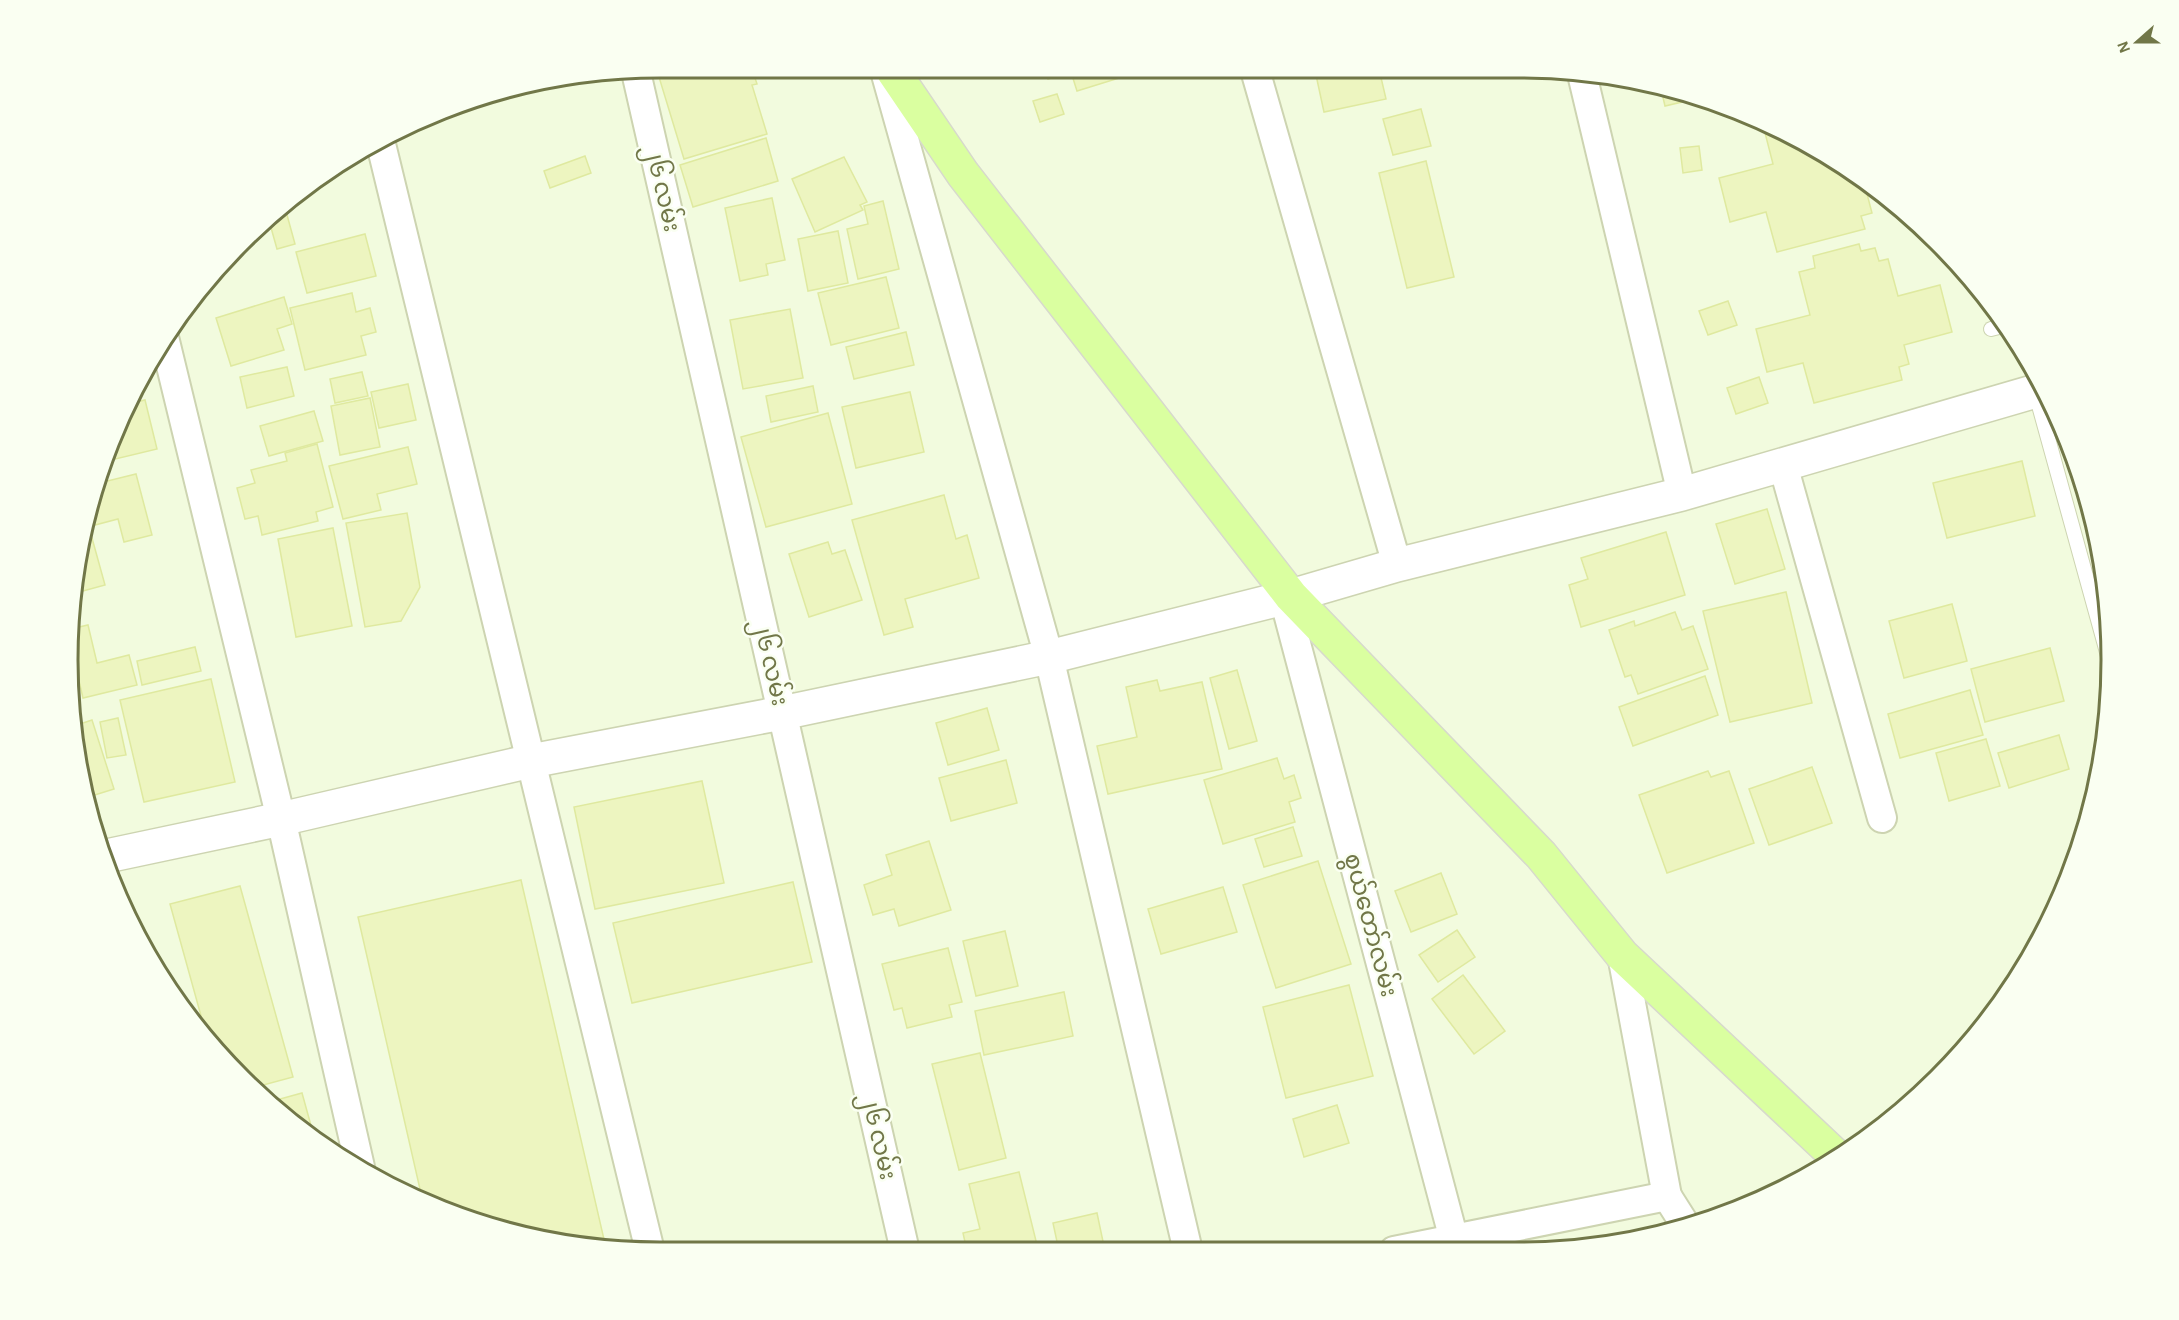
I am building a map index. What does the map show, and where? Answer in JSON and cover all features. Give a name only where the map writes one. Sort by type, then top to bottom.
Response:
[{"type":"main road","points":[[898,78],[963,174],[1287,597],[1541,855],[1622,955],[1831,1151]]},
{"type":"street","points":[[887,78],[1049,657],[1186,1242]]},
{"type":"street","points":[[1257,78],[1397,565]]},
{"type":"street","name":"၂၆ လမ်း","points":[[638,79],[903,1242]]},
{"type":"street","points":[[1584,82],[1682,494]]},
{"type":"street","points":[[382,149],[648,1242]]},
{"type":"street","points":[[167,351],[281,819],[358,1157]]},
{"type":"street","points":[[112,855],[281,819],[531,761],[782,713],[1049,657],[1287,597],[1397,565],[1682,494],[2035,391]]},
{"type":"street","points":[[1783,465],[1882,818]]},
{"type":"street","name":"စွယ်တော်လမ်း","points":[[1287,597],[1455,1242]]},
{"type":"street","points":[[1622,955],[1667,1196],[1681,1219]]},
{"type":"street","points":[[1469,1242],[1667,1196]]},
{"type":"lane","points":[[1991,329],[1996,328]]},
{"type":"lane","points":[[2044,410],[2100,625]]},
{"type":"shaded area","points":[[622,79],[1557,79],[1633,89],[1706,109],[1776,138],[1842,176],[1903,222],[1931,248],[1957,276],[2003,337],[2023,369],[2057,437],[2081,509],[2090,546],[2100,622],[2101,660],[2100,698],[2090,774],[2081,811],[2057,883],[2023,951],[2003,983],[1957,1044],[1931,1072],[1873,1122],[1810,1164],[1742,1198],[1670,1222],[1633,1231],[1557,1241],[622,1241],[546,1231],[473,1211],[403,1182],[337,1144],[276,1098],[222,1044],[176,983],[156,951],[122,883],[98,811],[89,774],[79,698],[79,622],[89,546],[98,509],[122,437],[156,369],[198,306],[222,276],[276,222],[337,176],[369,156],[437,122],[509,98],[546,89]]},
{"type":"building","points":[[659,78],[755,78],[757,84],[752,85],[767,134],[684,159]]},
{"type":"building","points":[[1073,78],[1119,78],[1077,91]]},
{"type":"building","points":[[1317,78],[1381,78],[1386,99],[1324,112]]},
{"type":"building","points":[[1057,94],[1064,114],[1040,122],[1033,101]]},
{"type":"building","points":[[1663,96],[1683,102],[1665,106]]},
{"type":"building","points":[[1421,109],[1431,146],[1393,155],[1383,119]]},
{"type":"building","points":[[1765,133],[1810,156],[1867,194],[1872,213],[1861,216],[1865,229],[1777,252],[1766,212],[1730,222],[1719,178],[1773,164]]},
{"type":"building","points":[[766,138],[778,181],[693,207],[680,165]]},
{"type":"building","points":[[1699,146],[1702,170],[1683,173],[1680,148]]},
{"type":"building","points":[[585,156],[591,173],[550,188],[544,171]]},
{"type":"building","points":[[844,157],[867,202],[860,205],[863,210],[815,232],[792,179]]},
{"type":"building","points":[[1426,161],[1454,277],[1407,288],[1379,173]]},
{"type":"building","points":[[772,198],[785,260],[766,264],[768,275],[740,281],[725,208]]},
{"type":"building","points":[[883,201],[899,269],[858,279],[847,229],[868,224],[864,206]]},
{"type":"building","points":[[287,214],[295,244],[277,249],[271,227]]},
{"type":"building","points":[[838,231],[848,283],[808,291],[798,239]]},
{"type":"building","points":[[365,234],[376,276],[307,293],[296,252]]},
{"type":"building","points":[[1859,244],[1861,251],[1875,248],[1879,261],[1888,259],[1898,296],[1940,285],[1952,332],[1904,345],[1909,364],[1899,367],[1902,380],[1814,403],[1803,363],[1767,372],[1756,329],[1810,315],[1799,272],[1815,268],[1813,256]]},
{"type":"building","points":[[886,277],[899,328],[831,345],[818,293]]},
{"type":"building","points":[[352,293],[356,312],[370,308],[376,332],[361,336],[366,355],[305,370],[290,308]]},
{"type":"building","points":[[284,297],[292,324],[277,329],[284,350],[231,366],[216,318]]},
{"type":"building","points":[[1728,301],[1737,325],[1708,335],[1699,311]]},
{"type":"building","points":[[790,309],[803,378],[743,389],[730,320]]},
{"type":"building","points":[[906,332],[914,365],[854,379],[846,347]]},
{"type":"building","points":[[287,367],[294,396],[247,408],[240,377]]},
{"type":"building","points":[[362,372],[368,396],[335,403],[330,379]]},
{"type":"building","points":[[1759,377],[1768,403],[1736,414],[1727,388]]},
{"type":"building","points":[[408,384],[416,420],[379,428],[371,392]]},
{"type":"building","points":[[813,386],[818,412],[771,422],[766,396]]},
{"type":"building","points":[[910,392],[924,452],[856,468],[842,407]]},
{"type":"building","points":[[370,398],[380,447],[340,455],[331,406]]},
{"type":"building","points":[[145,400],[157,449],[114,459],[122,437],[139,401]]},
{"type":"building","points":[[314,411],[323,441],[269,456],[260,426]]},
{"type":"building","points":[[828,413],[852,504],[766,527],[741,437]]},
{"type":"building","points":[[317,444],[333,507],[316,512],[318,521],[262,535],[258,516],[245,519],[237,488],[255,483],[251,470],[287,461],[285,453]]},
{"type":"building","points":[[408,447],[417,484],[377,494],[381,510],[343,519],[329,466]]},
{"type":"building","points":[[2022,461],[2035,516],[1947,538],[1933,483]]},
{"type":"building","points":[[136,474],[152,535],[124,542],[118,519],[95,525],[106,481]]},
{"type":"building","points":[[944,495],[956,539],[967,535],[979,578],[905,599],[913,627],[884,635],[852,520]]},
{"type":"building","points":[[1767,509],[1785,569],[1735,584],[1716,524]]},
{"type":"building","points":[[407,513],[420,587],[401,621],[365,627],[346,523]]},
{"type":"building","points":[[333,528],[352,626],[296,637],[278,539]]},
{"type":"building","points":[[1666,532],[1685,595],[1581,627],[1569,585],[1588,579],[1581,558]]},
{"type":"building","points":[[91,536],[105,585],[82,591]]},
{"type":"building","points":[[828,542],[832,554],[845,550],[862,600],[809,617],[789,554]]},
{"type":"building","points":[[1786,592],[1812,703],[1730,722],[1703,611]]},
{"type":"building","points":[[1952,604],[1967,661],[1904,678],[1889,621]]},
{"type":"building","points":[[1675,612],[1682,630],[1693,626],[1708,669],[1638,694],[1631,675],[1625,677],[1609,630],[1634,621],[1635,626]]},
{"type":"building","points":[[88,625],[97,663],[129,655],[137,685],[83,698],[79,679],[79,627]]},
{"type":"building","points":[[195,647],[201,671],[142,685],[137,661]]},
{"type":"building","points":[[2050,648],[2064,701],[1985,722],[1971,669]]},
{"type":"building","points":[[1237,670],[1257,741],[1229,749],[1210,678]]},
{"type":"building","points":[[1705,676],[1718,715],[1633,746],[1619,707]]},
{"type":"building","points":[[211,679],[235,782],[144,802],[120,700]]},
{"type":"building","points":[[1157,680],[1160,691],[1202,682],[1222,769],[1108,794],[1097,746],[1137,737],[1126,687]]},
{"type":"building","points":[[1970,690],[1983,735],[1900,758],[1888,714]]},
{"type":"building","points":[[987,708],[999,750],[948,765],[936,723]]},
{"type":"building","points":[[118,718],[126,755],[107,758],[100,722]]},
{"type":"building","points":[[92,720],[114,789],[94,795],[82,723]]},
{"type":"building","points":[[2059,735],[2069,769],[2009,788],[1998,753]]},
{"type":"building","points":[[1986,739],[2000,786],[1949,801],[1936,753]]},
{"type":"building","points":[[1277,758],[1284,779],[1294,775],[1301,798],[1289,802],[1295,822],[1223,844],[1204,780]]},
{"type":"building","points":[[1006,760],[1017,803],[951,821],[939,778]]},
{"type":"building","points":[[1812,767],[1832,823],[1769,845],[1749,789]]},
{"type":"building","points":[[1708,771],[1711,777],[1729,771],[1754,843],[1667,873],[1639,795]]},
{"type":"building","points":[[702,781],[724,883],[595,909],[574,807]]},
{"type":"building","points":[[1293,827],[1302,856],[1264,867],[1255,839]]},
{"type":"building","points":[[929,841],[951,910],[899,926],[894,909],[873,915],[864,885],[892,875],[886,855]]},
{"type":"building","points":[[1318,861],[1351,964],[1276,988],[1243,885]]},
{"type":"building","points":[[1441,873],[1457,914],[1411,932],[1395,891]]},
{"type":"building","points":[[521,880],[604,1239],[546,1231],[509,1222],[473,1211],[420,1190],[358,917]]},
{"type":"building","points":[[793,882],[812,962],[632,1003],[613,923]]},
{"type":"building","points":[[240,886],[293,1077],[262,1085],[222,1044],[202,1019],[170,904]]},
{"type":"building","points":[[1223,887],[1237,932],[1161,954],[1148,909]]},
{"type":"building","points":[[1457,930],[1475,957],[1438,982],[1419,955]]},
{"type":"building","points":[[1005,931],[1018,986],[976,996],[963,941]]},
{"type":"building","points":[[948,948],[962,1002],[949,1005],[952,1017],[907,1028],[902,1008],[894,1010],[882,964]]},
{"type":"building","points":[[1463,975],[1505,1031],[1474,1054],[1432,999]]},
{"type":"building","points":[[1349,985],[1373,1076],[1286,1098],[1263,1007]]},
{"type":"building","points":[[1064,992],[1073,1036],[984,1055],[975,1011]]},
{"type":"building","points":[[980,1053],[1006,1158],[959,1170],[932,1064]]},
{"type":"building","points":[[302,1093],[311,1126],[306,1122],[278,1100]]},
{"type":"building","points":[[1337,1105],[1349,1143],[1304,1157],[1293,1119]]},
{"type":"building","points":[[1019,1172],[1036,1242],[965,1242],[963,1233],[980,1229],[969,1184]]},
{"type":"building","points":[[1097,1213],[1103,1242],[1057,1242],[1053,1223]]}]
